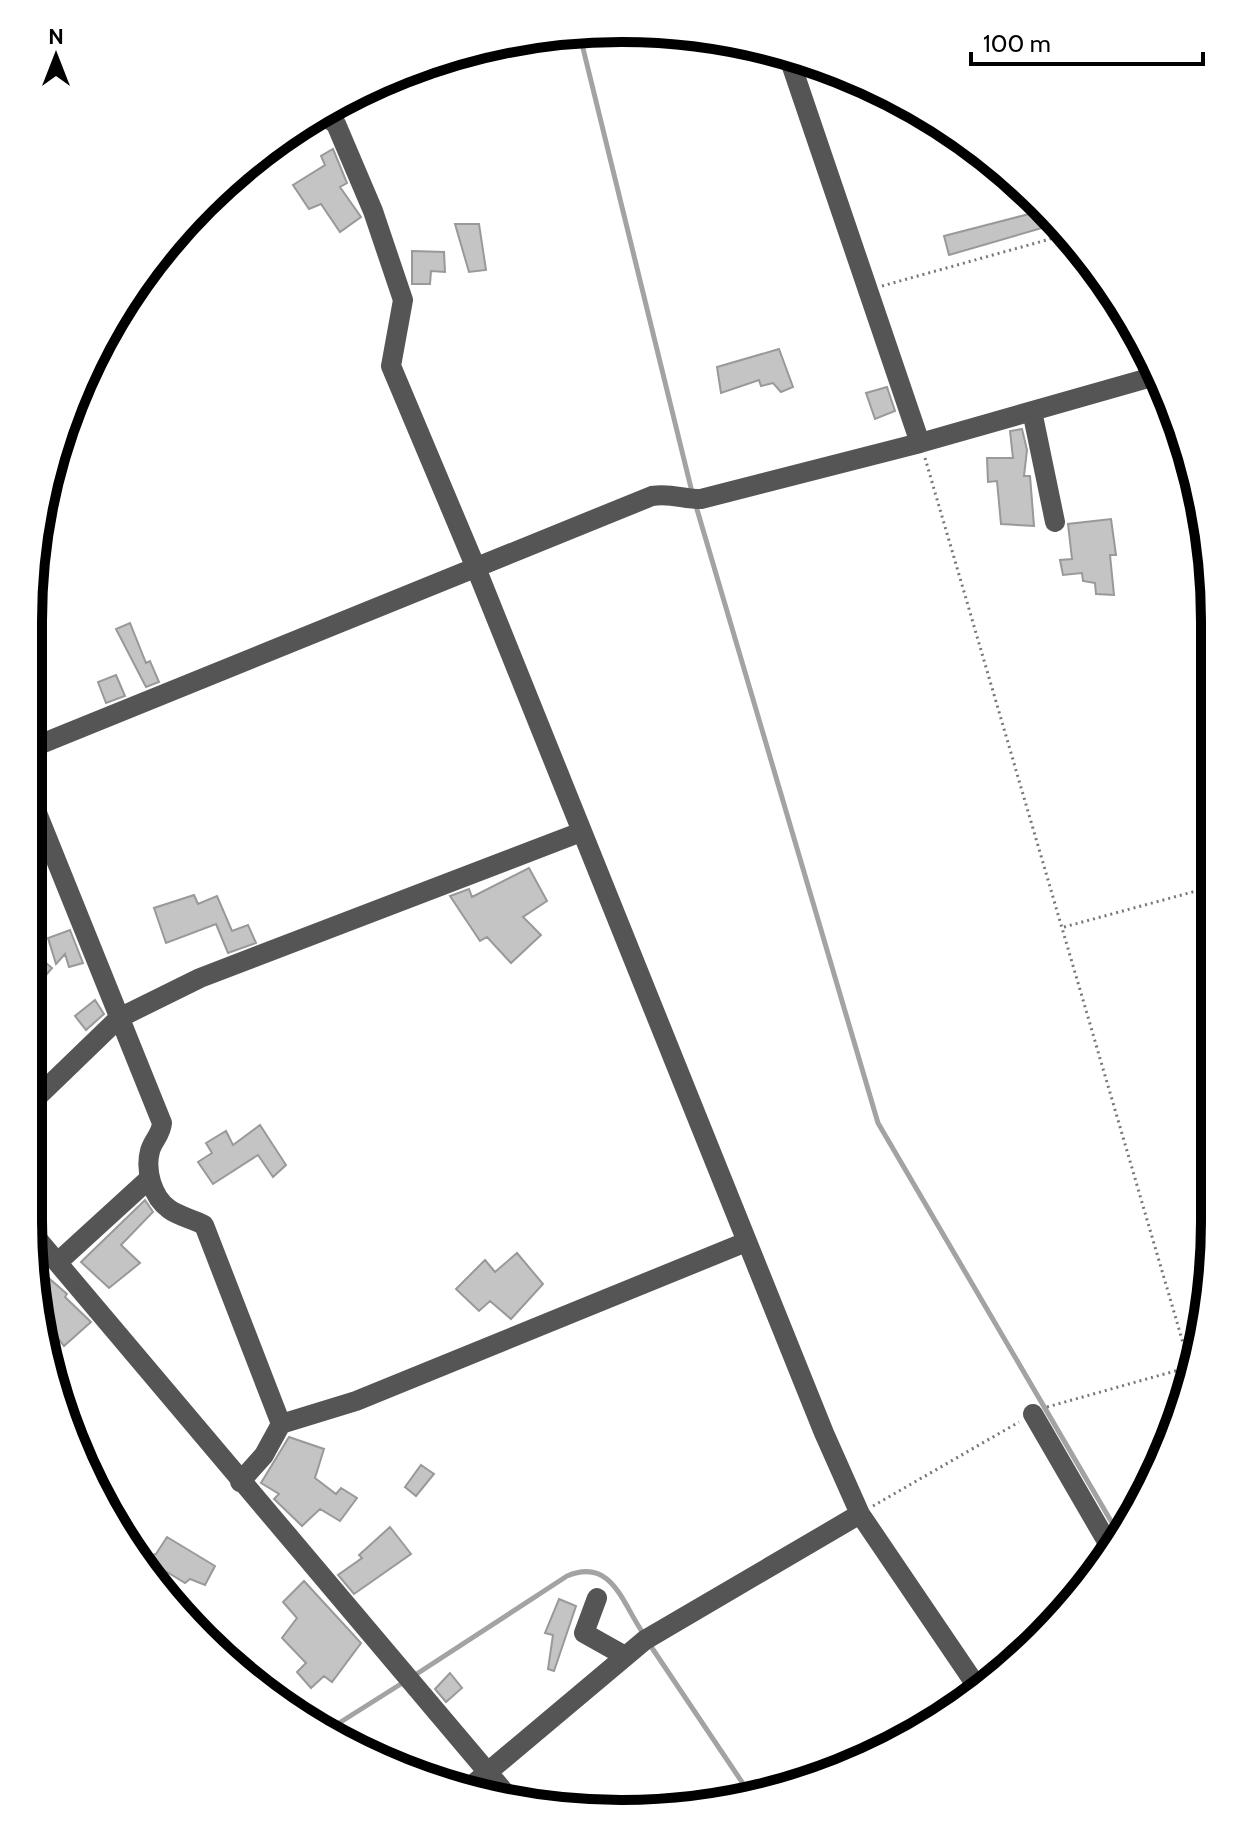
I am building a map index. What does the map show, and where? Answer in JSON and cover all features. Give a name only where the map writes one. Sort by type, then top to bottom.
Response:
[{"type":"street","points":[[793,68],[920,443]]},
{"type":"street","points":[[331,121],[336,124],[373,211],[403,300],[391,366],[476,568],[746,1242],[860,1514],[973,1681]]},
{"type":"street","points":[[42,744],[652,496],[671,493],[682,499],[701,499],[920,443],[1147,378]]},
{"type":"street","points":[[1032,411],[1055,522]]},
{"type":"street","points":[[42,826],[162,1123],[161,1134],[151,1148],[147,1169],[150,1178],[168,1209],[204,1225],[281,1424]]},
{"type":"street","points":[[42,1092],[119,1018],[200,978],[581,832]]},
{"type":"street","points":[[58,1262],[150,1178]]},
{"type":"street","points":[[240,1482],[264,1455],[281,1424],[356,1401],[746,1242]]},
{"type":"street","points":[[43,1245],[500,1787]]},
{"type":"street","points":[[1033,1414],[1105,1538]]},
{"type":"street","points":[[476,1781],[645,1640],[860,1514]]},
{"type":"street","points":[[597,1598],[584,1633],[625,1656]]},
{"type":"path","points":[[867,290],[1056,237]]},
{"type":"path","points":[[920,443],[1186,1352]]},
{"type":"path","points":[[1063,927],[1201,890]]},
{"type":"building","points":[[333,149],[347,183],[340,187],[361,217],[340,232],[321,204],[309,209],[293,185],[325,165],[321,156]]},
{"type":"building","points":[[1028,209],[1045,227],[949,255],[944,236],[1029,214]]},
{"type":"building","points":[[455,224],[479,224],[486,270],[469,272]]},
{"type":"building","points":[[412,251],[444,252],[445,272],[431,271],[430,284],[412,284]]},
{"type":"building","points":[[779,349],[793,387],[781,392],[773,383],[761,386],[759,380],[721,393],[717,367]]},
{"type":"building","points":[[887,387],[895,411],[875,419],[866,393]]},
{"type":"building","points":[[1022,429],[1027,450],[1024,476],[1030,476],[1034,526],[1001,524],[997,481],[988,482],[987,458],[1013,458],[1010,431]]},
{"type":"building","points":[[1111,519],[1116,555],[1110,555],[1114,595],[1096,594],[1095,583],[1083,581],[1082,573],[1063,575],[1060,560],[1072,559],[1068,524]]},
{"type":"building","points":[[130,623],[146,663],[150,661],[159,682],[146,687],[116,629]]},
{"type":"building","points":[[116,675],[125,696],[106,703],[98,682]]},
{"type":"building","points":[[529,868],[547,901],[523,917],[541,935],[511,963],[487,937],[480,941],[450,896],[469,889],[472,897]]},
{"type":"building","points":[[194,895],[198,904],[217,896],[232,931],[248,925],[256,943],[228,953],[216,924],[166,943],[154,908]]},
{"type":"building","points":[[70,930],[83,963],[69,967],[65,954],[56,964],[48,938]]},
{"type":"building","points":[[42,960],[52,968],[42,980]]},
{"type":"building","points":[[95,1000],[104,1014],[86,1030],[75,1016]]},
{"type":"building","points":[[260,1125],[286,1165],[273,1177],[258,1155],[213,1184],[198,1162],[212,1153],[206,1143],[226,1131],[233,1145]]},
{"type":"building","points":[[145,1200],[153,1212],[121,1245],[140,1263],[109,1288],[81,1262]]},
{"type":"building","points":[[517,1253],[543,1284],[511,1319],[490,1301],[479,1311],[456,1289],[485,1260],[495,1272]]},
{"type":"building","points":[[45,1275],[91,1322],[64,1346],[53,1331]]},
{"type":"building","points":[[289,1437],[324,1449],[315,1478],[336,1494],[341,1488],[357,1498],[340,1521],[320,1509],[302,1526],[274,1499],[279,1494],[261,1483]]},
{"type":"building","points":[[421,1465],[434,1474],[416,1496],[405,1487]]},
{"type":"building","points":[[390,1527],[411,1554],[354,1594],[338,1575],[362,1558],[359,1555]]},
{"type":"building","points":[[167,1537],[215,1566],[205,1585],[190,1579],[185,1583],[167,1572],[162,1573],[150,1556],[156,1554]]},
{"type":"building","points":[[304,1581],[361,1643],[332,1682],[324,1676],[311,1688],[297,1672],[306,1663],[282,1638],[297,1618],[283,1602]]},
{"type":"building","points":[[559,1599],[576,1606],[554,1671],[548,1669],[553,1635],[545,1633]]},
{"type":"building","points":[[450,1673],[462,1688],[446,1702],[435,1689]]},
{"type":"waterway","points":[[582,43],[692,492]]},
{"type":"waterway","points":[[696,506],[878,1123],[1113,1525]]},
{"type":"waterway","points":[[412,1677],[567,1576],[582,1572],[595,1573],[614,1586],[643,1633]]},
{"type":"waterway","points":[[648,1642],[745,1787]]},
{"type":"waterway","points":[[337,1725],[404,1682]]}]
